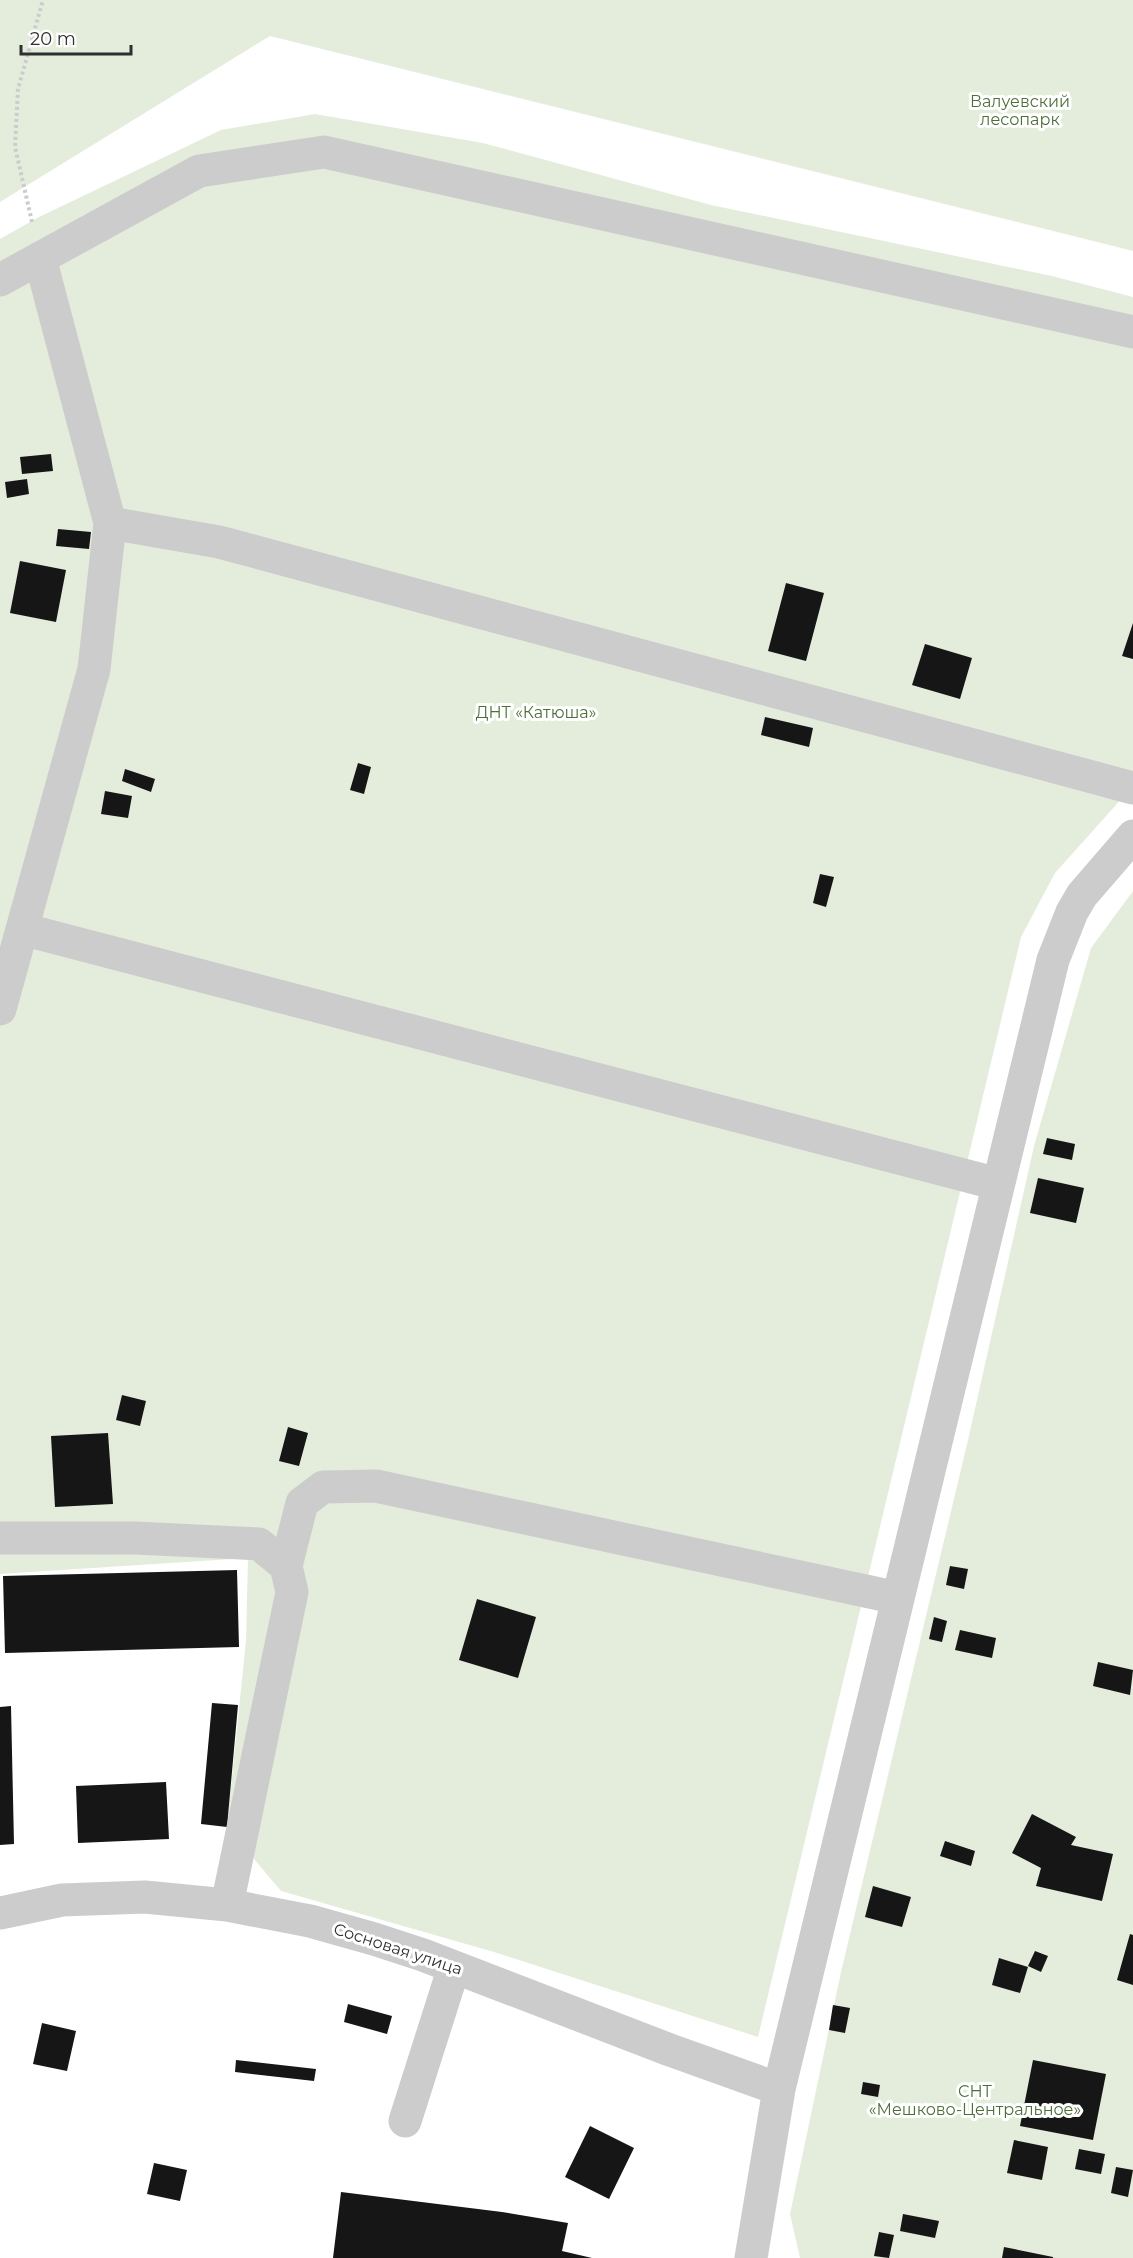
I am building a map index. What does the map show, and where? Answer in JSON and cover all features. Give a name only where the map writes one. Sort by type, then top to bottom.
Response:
[{"type":"street","points":[[0,280],[199,171],[324,153],[1133,332]]},
{"type":"street","points":[[0,1009],[94,669],[110,523],[40,258]]},
{"type":"street","points":[[110,523],[219,542],[1133,788]]},
{"type":"street","points":[[751,2258],[779,2089],[1053,960],[1072,912],[1082,895],[1133,836]]},
{"type":"street","points":[[22,929],[998,1184]]},
{"type":"street","points":[[227,1905],[292,1592],[286,1566],[302,1503],[322,1487],[376,1486],[898,1598]]},
{"type":"street","points":[[0,1538],[135,1538],[259,1544],[286,1566]]},
{"type":"street","name":"Сосновая улица","points":[[0,1913],[62,1900],[145,1897],[227,1905],[310,1921],[374,1939],[454,1967],[779,2089]]},
{"type":"street","points":[[405,2121],[454,1967]]},
{"type":"path","points":[[40,258],[15,147],[18,89],[43,0]]},
{"type":"green space","name":"Валуевский лесопарк","points":[[0,0],[1133,0],[1133,251],[270,36],[0,202]]},
{"type":"green space","name":"ДНТ «Катюша»","points":[[315,114],[483,143],[711,205],[1052,276],[1133,297],[1133,786],[1055,873],[1021,937],[758,2037],[494,1952],[281,1891],[227,1827],[246,1640],[248,1558],[0,1574],[0,239],[39,217],[221,130]]},
{"type":"green space","name":"СНТ «Мешково-Центральное»","points":[[1133,891],[1133,2258],[800,2258],[790,2214],[841,1972],[968,1440],[1034,1146],[1091,948]]},
{"type":"building","points":[[51,454],[53,471],[22,474],[20,457]]},
{"type":"building","points":[[27,479],[29,494],[7,498],[5,482]]},
{"type":"building","points":[[58,529],[91,532],[89,549],[56,546]]},
{"type":"building","points":[[20,561],[66,570],[56,622],[10,613]]},
{"type":"building","points":[[786,583],[824,593],[806,661],[768,651]]},
{"type":"building","points":[[1133,623],[1133,659],[1122,656]]},
{"type":"building","points":[[925,644],[972,658],[960,699],[912,685]]},
{"type":"building","points":[[765,717],[813,728],[809,747],[761,735]]},
{"type":"building","points":[[358,763],[371,767],[364,794],[350,790]]},
{"type":"building","points":[[125,769],[155,779],[151,792],[122,781]]},
{"type":"building","points":[[105,791],[132,796],[128,818],[101,814]]},
{"type":"building","points":[[820,874],[834,877],[826,907],[813,903]]},
{"type":"building","points":[[1047,1138],[1075,1144],[1072,1160],[1043,1154]]},
{"type":"building","points":[[1038,1178],[1084,1188],[1076,1223],[1030,1213]]},
{"type":"building","points":[[122,1395],[146,1401],[140,1426],[116,1420]]},
{"type":"building","points":[[288,1427],[308,1433],[299,1466],[279,1461]]},
{"type":"building","points":[[108,1433],[113,1504],[55,1507],[51,1436]]},
{"type":"building","points":[[950,1566],[968,1569],[964,1589],[946,1585]]},
{"type":"building","points":[[237,1570],[239,1647],[5,1653],[3,1576]]},
{"type":"building","points":[[477,1599],[536,1617],[518,1678],[459,1660]]},
{"type":"building","points":[[934,1617],[947,1621],[942,1642],[929,1639]]},
{"type":"building","points":[[960,1630],[996,1638],[992,1658],[955,1650]]},
{"type":"building","points":[[1098,1662],[1133,1670],[1130,1695],[1093,1686]]},
{"type":"building","points":[[212,1703],[238,1705],[227,1827],[201,1824]]},
{"type":"building","points":[[11,1706],[14,1844],[0,1845],[0,1707]]},
{"type":"building","points":[[166,1782],[169,1839],[78,1843],[76,1786]]},
{"type":"building","points":[[1032,1814],[1076,1837],[1071,1845],[1113,1854],[1102,1901],[1036,1886],[1041,1868],[1012,1853]]},
{"type":"building","points":[[945,1841],[975,1851],[971,1866],[940,1856]]},
{"type":"building","points":[[873,1886],[911,1897],[902,1927],[865,1917]]},
{"type":"building","points":[[1130,1934],[1133,1935],[1133,1985],[1117,1980]]},
{"type":"building","points":[[1035,1951],[1048,1956],[1041,1972],[1028,1966]]},
{"type":"building","points":[[999,1958],[1028,1967],[1020,1993],[992,1985]]},
{"type":"building","points":[[348,2004],[392,2016],[387,2034],[344,2022]]},
{"type":"building","points":[[833,2005],[850,2008],[845,2033],[829,2030]]},
{"type":"building","points":[[42,2023],[76,2031],[67,2071],[33,2064]]},
{"type":"building","points":[[236,2060],[316,2069],[314,2081],[235,2072]]},
{"type":"building","points":[[1033,2060],[1106,2074],[1093,2140],[1020,2126]]},
{"type":"building","points":[[863,2082],[880,2085],[878,2097],[861,2094]]},
{"type":"building","points":[[590,2126],[634,2148],[609,2199],[565,2177]]},
{"type":"building","points":[[1014,2140],[1048,2147],[1042,2180],[1007,2173]]},
{"type":"building","points":[[1079,2149],[1105,2154],[1101,2174],[1075,2169]]},
{"type":"building","points":[[154,2163],[187,2170],[180,2201],[147,2194]]},
{"type":"building","points":[[1116,2167],[1133,2170],[1128,2197],[1111,2193]]},
{"type":"building","points":[[341,2192],[502,2212],[568,2223],[562,2251],[592,2258],[333,2258]]},
{"type":"building","points":[[903,2214],[939,2221],[935,2238],[900,2231]]},
{"type":"building","points":[[879,2232],[894,2235],[889,2258],[874,2256]]},
{"type":"building","points":[[1004,2247],[1053,2257],[1053,2258],[1002,2258]]}]
